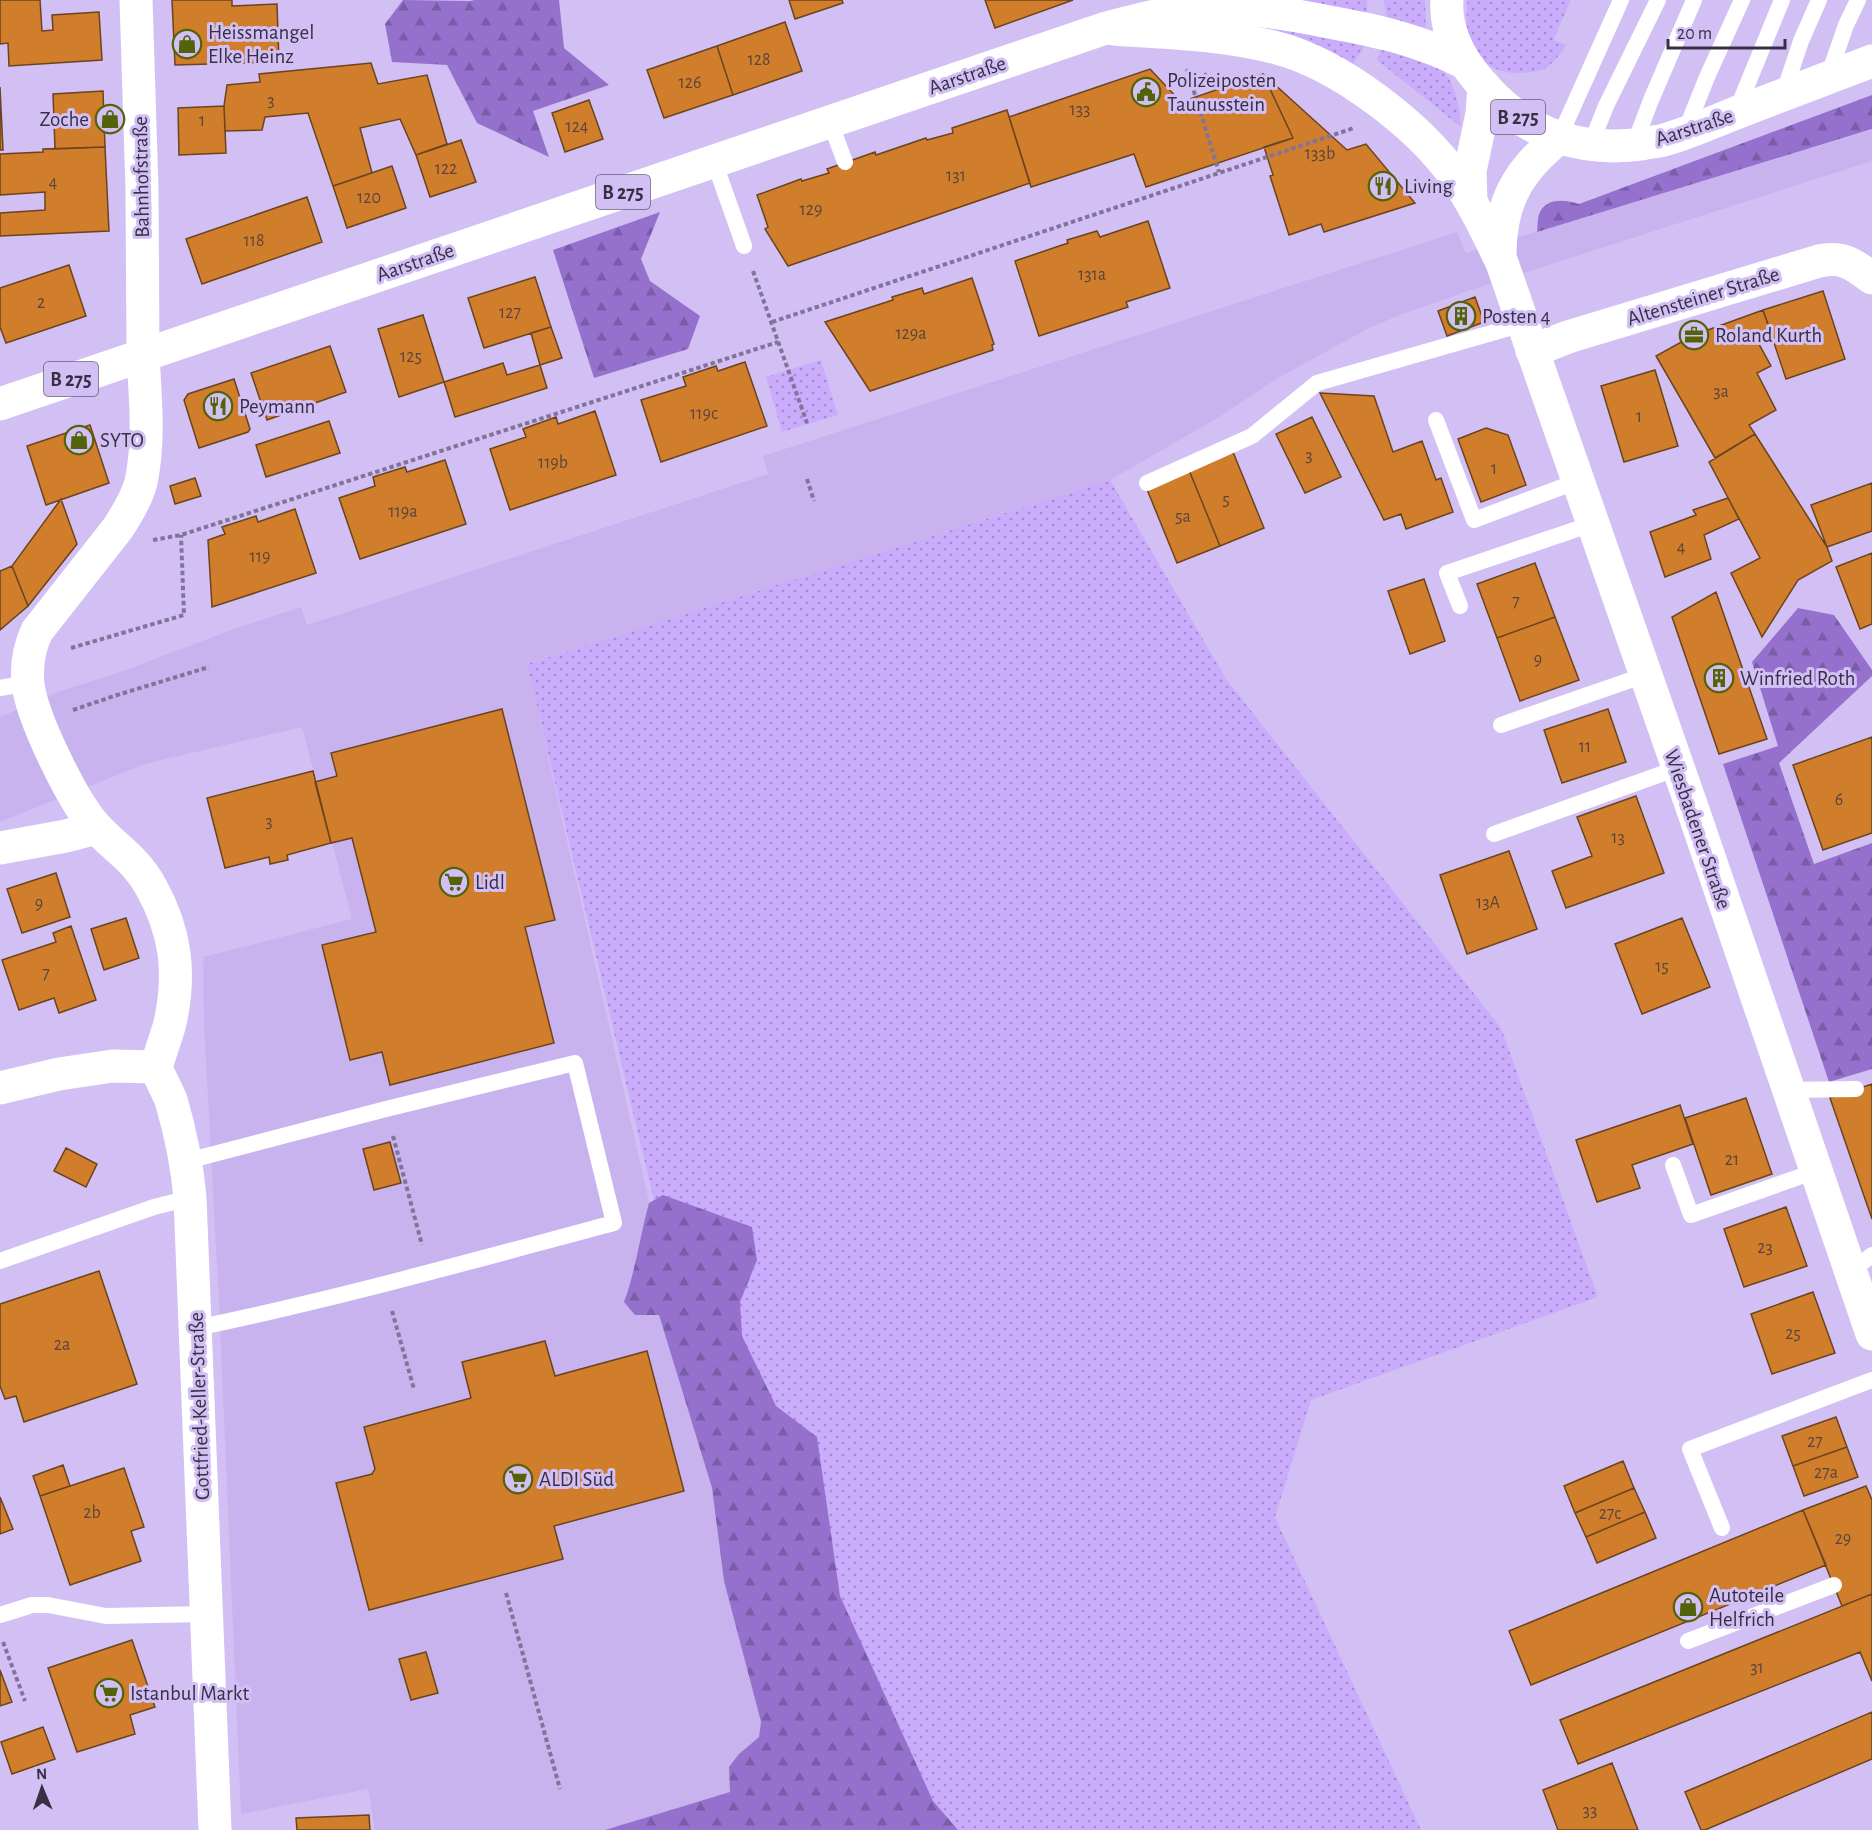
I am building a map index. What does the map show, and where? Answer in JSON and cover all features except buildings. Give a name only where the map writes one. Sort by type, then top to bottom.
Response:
[{"type":"main road","name":"Bahnhofstraße","points":[[136,0],[142,189],[143,355]]},
{"type":"main road","name":"Aarstraße","points":[[0,404],[1103,28],[1173,0]]},
{"type":"main road","name":"Aarstraße","points":[[1447,0],[1450,33],[1474,74],[1500,103],[1518,118],[1538,129],[1559,138],[1590,146],[1634,145],[1663,140],[1872,60]]},
{"type":"main road","name":"Aarstraße","points":[[1103,28],[1149,16],[1197,10],[1240,9],[1282,13],[1407,39],[1437,49],[1474,74]]},
{"type":"main road","name":"Wiesbadener Straße","points":[[1103,28],[1250,42],[1280,48],[1304,58],[1351,82],[1397,116],[1437,155],[1455,176],[1471,202],[1500,259],[1678,768],[1815,1171],[1861,1263],[1872,1334]]},
{"type":"main road","name":"Wiesbadener Straße","points":[[1471,202],[1470,171],[1482,114],[1474,74]]},
{"type":"main road","name":"Wiesbadener Straße","points":[[1500,259],[1500,239],[1508,200],[1517,182],[1535,158],[1559,138]]},
{"type":"main road","name":"Altensteiner Straße","points":[[1527,338],[1568,337],[1831,258],[1847,261],[1872,278]]},
{"type":"main road","points":[[0,1088],[59,1074],[113,1066],[157,1067],[170,1022],[175,981],[174,947],[161,908],[138,866],[96,828],[79,806],[30,695],[19,677],[37,631],[127,514],[141,484],[146,432],[143,355]]},
{"type":"main road","points":[[0,848],[96,828]]},
{"type":"main road","name":"Gottfried-Keller-Straße","points":[[157,1067],[170,1096],[187,1161],[190,1198],[215,1830]]},
{"type":"lane","points":[[1559,138],[1621,0]]},
{"type":"lane","points":[[1590,146],[1606,106],[1658,0]]},
{"type":"lane","points":[[1634,145],[1694,0]]},
{"type":"lane","points":[[1685,132],[1742,0]]},
{"type":"lane","points":[[1736,113],[1782,0]]},
{"type":"lane","points":[[1783,95],[1819,0]]},
{"type":"lane","points":[[1827,78],[1846,25],[1858,0]]},
{"type":"lane","points":[[830,122],[845,162]]},
{"type":"lane","points":[[714,160],[744,246]]},
{"type":"lane","points":[[1147,483],[1252,436],[1317,383],[1527,338]]},
{"type":"lane","points":[[1436,420],[1474,520],[1578,481]]},
{"type":"lane","points":[[1460,606],[1447,573],[1592,524]]},
{"type":"lane","points":[[1501,725],[1645,675]]},
{"type":"lane","points":[[1494,834],[1678,768]]},
{"type":"lane","points":[[187,1161],[575,1063],[614,1222],[385,1284],[195,1328]]},
{"type":"lane","points":[[1788,1090],[1856,1089]]},
{"type":"lane","points":[[1673,1165],[1690,1215],[1815,1171]]},
{"type":"lane","points":[[0,1261],[154,1207],[190,1198]]},
{"type":"lane","points":[[1722,1528],[1690,1449],[1872,1380]]},
{"type":"lane","points":[[1688,1641],[1834,1585]]},
{"type":"lane","points":[[0,1615],[32,1605],[48,1605],[106,1616],[206,1614]]},
{"type":"path","points":[[1191,85],[1219,172]]},
{"type":"path","points":[[772,322],[1360,126]]},
{"type":"path","points":[[760,288],[807,423]]},
{"type":"path","points":[[99,551],[181,535],[778,342]]},
{"type":"path","points":[[807,479],[814,501]]},
{"type":"path","points":[[19,677],[183,615],[181,535]]},
{"type":"path","points":[[40,722],[114,696],[209,667]]},
{"type":"path","points":[[386,1109],[429,1272]]},
{"type":"path","points":[[385,1284],[414,1389]]},
{"type":"path","points":[[506,1593],[560,1789]]},
{"type":"path","points":[[0,1633],[25,1701]]},
{"type":"shaded area","points":[[1256,0],[1367,0],[1367,17]]},
{"type":"shaded area","points":[[1384,0],[1425,0],[1426,28],[1387,20]]},
{"type":"shaded area","points":[[1467,0],[1571,0],[1553,40],[1566,45],[1553,62],[1543,70],[1513,73],[1497,69],[1483,60],[1472,46],[1467,29]]},
{"type":"shaded area","points":[[1260,27],[1365,41],[1363,49],[1349,70]]},
{"type":"shaded area","points":[[1383,45],[1442,69],[1455,93],[1461,127],[1377,60]]},
{"type":"shaded area","points":[[1872,130],[1872,161],[1471,290],[1369,328],[1278,378],[1216,419],[1110,480],[527,664],[649,1202],[659,1315],[712,1488],[724,1581],[761,1722],[759,1737],[739,1754],[731,1792],[605,1830],[375,1830],[368,1789],[241,1814],[219,1302],[204,1024],[203,957],[352,919],[302,727],[145,764],[0,822],[0,717],[58,692],[301,607],[307,625],[768,474],[763,456],[1457,232],[1466,253]]},
{"type":"shaded area","points":[[821,360],[838,415],[782,432],[766,377]]},
{"type":"shaded area","points":[[1110,480],[1226,679],[1501,1028],[1598,1297],[1311,1400],[1275,1517],[1421,1830],[812,1830],[788,1767],[527,664]]},
{"type":"green space","points":[[403,0],[559,0],[564,48],[609,85],[533,111],[549,157],[477,123],[447,65],[392,62],[385,24]]},
{"type":"green space","points":[[1872,95],[1872,129],[1537,232],[1540,212],[1547,204],[1569,201],[1579,204]]},
{"type":"green space","points":[[660,212],[641,259],[650,281],[700,316],[688,349],[594,378],[553,250]]},
{"type":"green space","points":[[1798,608],[1834,615],[1872,670],[1872,676],[1779,763],[1814,864],[1872,843],[1872,1069],[1829,1082],[1723,764],[1778,746],[1752,662]]},
{"type":"green space","points":[[663,1195],[752,1227],[757,1260],[740,1302],[742,1336],[776,1406],[817,1437],[840,1596],[933,1801],[958,1830],[605,1830],[730,1792],[729,1767],[739,1754],[759,1737],[761,1722],[724,1581],[712,1488],[659,1315],[635,1315],[624,1302],[632,1278],[649,1203]]},
{"type":"place","name":"Heissmangel Elke Heinz","points":[[187,44]]},
{"type":"place","name":"Polizeiposten Taunusstein","points":[[1146,92]]},
{"type":"place","name":"Zoche","points":[[110,119]]},
{"type":"place","name":"Living","points":[[1383,186]]},
{"type":"place","name":"Posten 4","points":[[1461,316]]},
{"type":"place","name":"Roland Kurth","points":[[1694,335]]},
{"type":"place","name":"Peymann","points":[[218,406]]},
{"type":"place","name":"SYTO","points":[[79,440]]},
{"type":"place","name":"Winfried Roth","points":[[1719,678]]},
{"type":"place","name":"Lidl","points":[[454,882]]},
{"type":"place","name":"ALDI Süd","points":[[518,1479]]},
{"type":"place","name":"Autoteile Helfrich","points":[[1688,1607]]},
{"type":"place","name":"Istanbul Markt","points":[[109,1693]]}]
